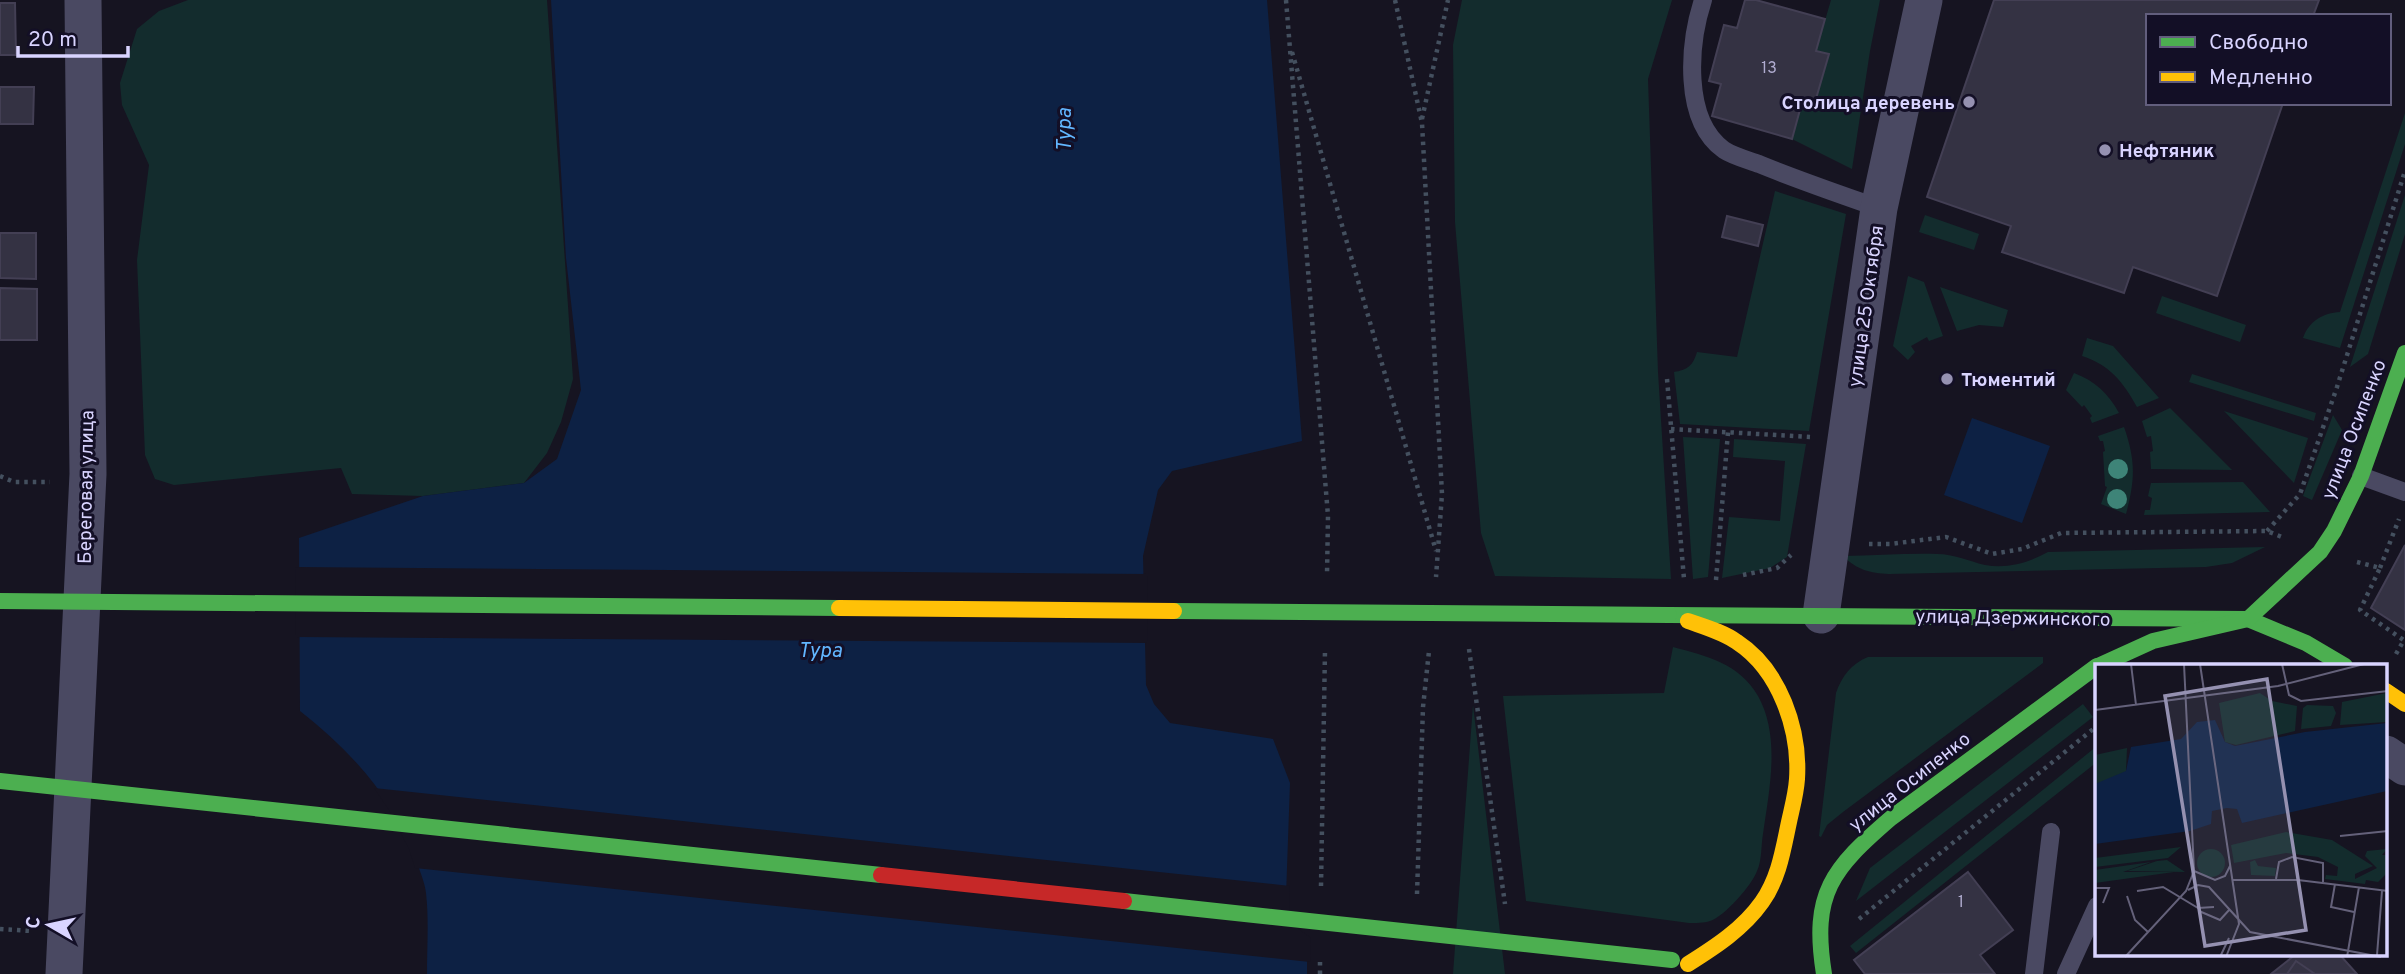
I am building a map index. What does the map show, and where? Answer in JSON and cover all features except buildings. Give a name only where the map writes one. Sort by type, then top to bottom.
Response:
[{"type":"main road","name":"улица Осипенко","points":[[2106,664],[2119,654],[2153,641],[2248,619],[2320,552],[2334,531],[2361,476],[2405,352]]},
{"type":"main road","name":"улица Дзержинского","points":[[0,601],[2248,619],[2306,642],[2342,664]]},
{"type":"main road","points":[[0,781],[1672,960],[1695,966],[1740,928],[1761,903],[1777,877],[1785,849],[1797,779],[1794,738],[1775,684],[1741,644],[1670,615]]},
{"type":"main road","name":"улица Осипенко","points":[[1824,974],[1819,942],[1823,904],[1835,874],[1859,846],[1891,818],[2095,672]]},
{"type":"main road","points":[[2388,692],[2405,704]]},
{"type":"street","name":"Береговая улица","points":[[64,974],[88,474],[83,0]]},
{"type":"street","name":"улица 25 Октября","points":[[1821,615],[1879,208],[1924,0]]},
{"type":"street","points":[[2388,755],[2405,767]]},
{"type":"lane","points":[[1703,0],[1695,24],[1692,61],[1695,99],[1704,128],[1724,150],[1879,208]]},
{"type":"lane","points":[[2361,476],[2405,492]]},
{"type":"lane","points":[[2034,974],[2051,832]]},
{"type":"lane","points":[[2066,974],[2095,909]]},
{"type":"path","points":[[1286,0],[1328,516],[1326,585]]},
{"type":"path","points":[[1395,0],[1422,123],[1442,495],[1435,584]]},
{"type":"path","points":[[1422,123],[1448,0]]},
{"type":"path","points":[[1290,42],[1442,569]]},
{"type":"path","points":[[2267,531],[2300,494],[2337,387],[2405,171]]},
{"type":"path","points":[[1667,379],[1684,583]]},
{"type":"path","points":[[1671,429],[1814,437]]},
{"type":"path","points":[[1716,581],[1728,432]]},
{"type":"path","points":[[0,476],[14,482],[44,484],[88,474]]},
{"type":"path","points":[[2400,518],[2360,610],[2405,640]]},
{"type":"path","points":[[1740,576],[1777,568],[1789,558],[1799,541],[1890,544],[1946,537],[1992,554],[2022,549],[2061,533],[2267,531],[2320,552],[2379,568]]},
{"type":"path","points":[[1705,581],[1728,578]]},
{"type":"path","points":[[1677,584],[1695,582]]},
{"type":"path","points":[[1417,899],[1423,706],[1430,638]]},
{"type":"path","points":[[1321,891],[1325,641]]},
{"type":"path","points":[[1467,642],[1471,654],[1505,907]]},
{"type":"path","points":[[1858,919],[2095,728]]},
{"type":"path","points":[[1320,946],[1320,974]]},
{"type":"green space","points":[[188,0],[547,0],[573,379],[561,422],[547,453],[524,483],[423,496],[352,494],[341,468],[174,485],[155,479],[145,455],[137,260],[149,165],[122,105],[120,83],[137,29],[159,11]]},
{"type":"green space","points":[[1462,0],[1672,0],[1648,79],[1658,372],[1671,579],[1495,576],[1481,533],[1455,222],[1453,45]]},
{"type":"green space","points":[[1831,0],[1880,0],[1852,169],[1792,139],[1801,106],[1813,109],[1829,54],[1816,51]]},
{"type":"green space","points":[[2405,113],[2405,144],[2340,348],[2303,338],[2317,319],[2340,312]]},
{"type":"green space","points":[[1775,191],[1846,214],[1809,431],[1680,424],[1674,372],[1689,366],[1697,352],[1737,357]]},
{"type":"green space","points":[[2405,195],[2405,234],[2368,354],[2350,367]]},
{"type":"green space","points":[[1925,215],[1979,234],[1974,250],[1919,232]]},
{"type":"green space","points":[[1908,276],[1924,282],[1943,336],[1929,341],[1927,337],[1911,346],[1915,352],[1908,360],[1893,346]]},
{"type":"green space","points":[[1940,287],[2008,310],[2003,327],[1979,325],[1957,331]]},
{"type":"green space","points":[[2162,296],[2246,325],[2240,342],[2156,313]]},
{"type":"green space","points":[[2087,338],[2113,346],[2159,398],[2137,407],[2115,376],[2100,364],[2082,356]]},
{"type":"green space","points":[[2074,373],[2100,388],[2119,413],[2092,423],[2092,416],[2084,405],[2082,407],[2066,390]]},
{"type":"green space","points":[[2192,374],[2316,413],[2314,421],[2189,382]]},
{"type":"green space","points":[[2170,408],[2232,470],[2151,469],[2151,436],[2147,437],[2142,421]]},
{"type":"green space","points":[[2224,411],[2308,438],[2294,483]]},
{"type":"green space","points":[[2333,415],[2342,430],[2312,500],[2303,496]]},
{"type":"green space","points":[[2124,427],[2131,450],[2133,470],[2126,514],[2101,504],[2107,487],[2105,451],[2103,441],[2100,441],[2098,436]]},
{"type":"green space","points":[[1683,437],[1720,439],[1708,577],[1693,579]]},
{"type":"green space","points":[[1734,439],[1806,444],[1787,557],[1770,568],[1722,578],[1729,517],[1780,521],[1785,461],[1733,457]]},
{"type":"green space","points":[[2243,482],[2270,512],[2144,515],[2145,510],[2150,510],[2152,498],[2148,496],[2151,483]]},
{"type":"green space","points":[[2265,547],[2232,563],[2206,567],[1889,574],[1864,570],[1843,556],[1943,554],[1985,565],[2009,566],[2048,552]]},
{"type":"green space","points":[[1673,647],[1721,662],[1731,668],[1750,685],[1765,712],[1771,746],[1770,782],[1761,858],[1750,884],[1723,913],[1702,923],[1526,901],[1503,696],[1664,693]]},
{"type":"green space","points":[[1868,657],[2043,657],[2043,663],[1843,812],[1827,825],[1821,837],[1836,693],[1848,671]]},
{"type":"green space","points":[[2083,704],[2093,717],[1856,901],[1870,868]]},
{"type":"green space","points":[[1473,705],[1505,974],[1453,974]]},
{"type":"green space","points":[[2095,748],[2095,764],[1856,953],[1850,946]]},
{"type":"water","name":"Тура","points":[[551,0],[1267,0],[1302,441],[1172,471],[1158,490],[1143,556],[1146,685],[1154,704],[1170,723],[1273,739],[1290,783],[1285,924],[1307,938],[1307,974],[427,974],[426,893],[408,839],[370,778],[337,743],[300,711],[299,538],[423,496],[524,483],[557,459],[581,390],[566,258]]},
{"type":"water","points":[[1972,418],[2050,446],[2022,523],[1944,495]]},
{"type":"pier","points":[[295,567],[1147,574],[1148,643],[296,637]]},
{"type":"pier","points":[[374,788],[1290,886],[1289,922],[1311,938],[1310,962],[415,868],[409,849]]},
{"type":"traffic: fast","points":[[2102,664],[2153,641],[2248,619],[2320,552],[2334,531],[2361,476],[2405,353]]},
{"type":"traffic: fast","points":[[0,601],[839,608]]},
{"type":"traffic: fast","points":[[1174,611],[1669,615]]},
{"type":"traffic: fast","points":[[1669,615],[2248,619],[2306,643],[2342,664]]},
{"type":"traffic: fast","points":[[1824,974],[1821,946],[1824,902],[1840,868],[1854,852],[1891,818],[2095,667]]},
{"type":"traffic: fast","points":[[0,781],[881,875]]},
{"type":"traffic: fast","points":[[1124,901],[1672,960]]},
{"type":"traffic: slow","points":[[839,608],[1174,611]]},
{"type":"traffic: slow","points":[[1688,621],[1732,638],[1765,668],[1776,685],[1791,722],[1797,760],[1796,790],[1785,843],[1768,893],[1737,929],[1688,964]]},
{"type":"traffic: slow","points":[[2388,692],[2405,704]]},
{"type":"traffic: jam","points":[[881,875],[1124,901]]},
{"type":"place","name":"Столица деревень","points":[[1969,102]]},
{"type":"place","name":"Нефтяник","points":[[2105,150]]},
{"type":"place","name":"Тюментий","points":[[1947,379]]}]
